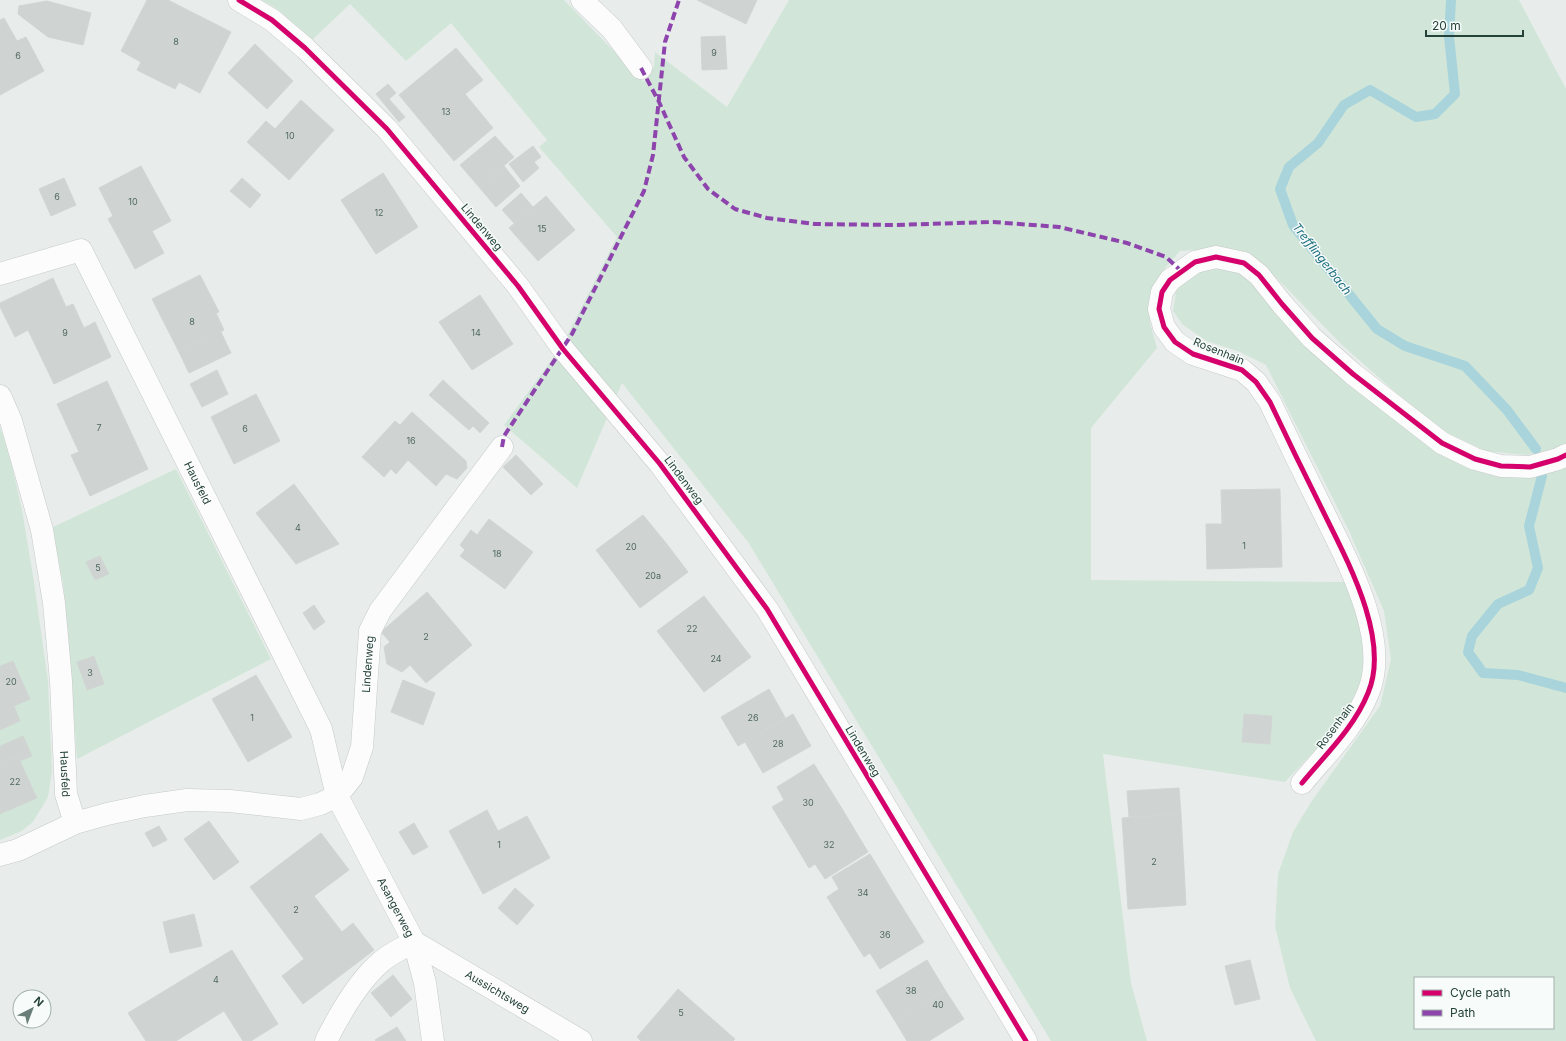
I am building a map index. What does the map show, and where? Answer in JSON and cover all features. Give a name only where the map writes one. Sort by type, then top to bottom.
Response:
[{"type":"street","name":"Lindenweg","points":[[239,0],[272,20],[305,48],[387,129],[518,286],[563,349],[660,464],[766,609],[1026,1041]]},
{"type":"street","points":[[582,0],[612,29],[641,68]]},
{"type":"street","name":"Hausfeld","points":[[0,274],[81,250],[321,729],[337,796]]},
{"type":"street","name":"Rosenhain","points":[[1302,783],[1356,717],[1369,693],[1374,669],[1374,641],[1352,571],[1270,402],[1256,382],[1242,370],[1193,354],[1175,342],[1164,327],[1159,309],[1162,292],[1170,280],[1195,262],[1216,258],[1244,263],[1259,275],[1312,338],[1353,374],[1442,442],[1475,459],[1501,466],[1530,467],[1558,459],[1566,455]]},
{"type":"street","name":"Hausfeld","points":[[0,396],[11,421],[42,530],[54,603],[61,681],[66,794],[75,823]]},
{"type":"street","name":"Lindenweg","points":[[337,796],[352,777],[362,747],[370,631],[380,611],[502,447]]},
{"type":"street","points":[[0,855],[18,850],[75,823],[145,806],[187,800],[230,801],[301,809],[320,804],[337,796]]},
{"type":"street","name":"Asangerweg","points":[[326,1041],[350,999],[370,973],[382,960],[414,942],[337,796]]},
{"type":"street","points":[[414,942],[425,983],[433,1041]]},
{"type":"street","name":"Aussichtsweg","points":[[414,942],[581,1041]]},
{"type":"green space","points":[[262,0],[564,0],[644,82],[654,67],[655,52],[727,107],[789,0],[1519,0],[1566,89],[1566,447],[1526,455],[1486,451],[1445,432],[1401,397],[1342,345],[1262,263],[1238,251],[1212,249],[1180,251],[1166,267],[1155,285],[1151,302],[1150,323],[1157,348],[1091,428],[1091,580],[1345,582],[1361,622],[1365,654],[1364,674],[1358,693],[1351,707],[1341,721],[1285,782],[1103,754],[1131,983],[1147,1041],[1051,1041],[748,542],[622,383],[577,488],[504,425],[551,361],[568,334],[617,237],[539,147],[547,140],[451,23],[406,61],[350,4],[311,41],[280,11]]},
{"type":"green space","points":[[1223,260],[1482,468],[1566,461],[1566,1041],[1316,1041],[1290,988],[1275,926],[1278,874],[1293,832],[1311,802],[1380,706],[1391,659],[1384,611],[1349,531],[1266,365],[1240,352],[1207,341],[1183,325],[1173,311],[1176,292],[1189,275]]},
{"type":"green space","points":[[0,427],[10,458],[22,510],[34,582],[48,681],[52,771],[48,797],[33,822],[20,832],[0,840]]},
{"type":"green space","points":[[176,469],[271,659],[77,759],[63,583],[51,528]]},
{"type":"building","points":[[147,0],[168,0],[231,32],[200,93],[179,82],[175,89],[137,70],[141,62],[121,51]]},
{"type":"building","points":[[697,0],[757,0],[746,24]]},
{"type":"building","points":[[47,1],[91,13],[83,45],[48,37],[18,14],[19,6]]},
{"type":"building","points":[[4,18],[17,41],[26,37],[44,71],[0,95],[0,20]]},
{"type":"building","points":[[725,36],[727,69],[702,70],[701,37]]},
{"type":"building","points":[[255,44],[293,81],[267,109],[228,73]]},
{"type":"building","points":[[456,48],[483,80],[465,94],[493,128],[454,161],[399,95]]},
{"type":"building","points":[[388,84],[396,93],[389,99],[405,117],[399,122],[376,94]]},
{"type":"building","points":[[301,100],[334,130],[289,180],[247,142],[266,121],[275,129]]},
{"type":"building","points":[[495,136],[514,157],[479,187],[460,165]]},
{"type":"building","points":[[533,146],[541,157],[534,162],[539,168],[523,182],[509,164]]},
{"type":"building","points":[[141,166],[171,221],[137,239],[135,236],[126,241],[123,237],[119,239],[108,219],[113,216],[99,188]]},
{"type":"building","points":[[504,166],[520,186],[496,207],[479,187]]},
{"type":"building","points":[[383,173],[418,227],[376,254],[341,200]]},
{"type":"building","points":[[64,178],[76,205],[51,216],[39,189]]},
{"type":"building","points":[[242,178],[261,195],[250,208],[230,191]]},
{"type":"building","points":[[521,193],[533,207],[514,223],[502,210]]},
{"type":"building","points":[[546,196],[575,230],[538,261],[509,228]]},
{"type":"building","points":[[152,231],[164,253],[135,269],[119,239],[123,237],[126,241],[135,236],[137,239]]},
{"type":"building","points":[[200,275],[219,312],[216,313],[224,330],[179,352],[152,299]]},
{"type":"building","points":[[53,278],[66,307],[73,304],[84,328],[95,322],[111,357],[54,384],[28,330],[15,337],[0,307],[0,303]]},
{"type":"building","points":[[480,295],[513,344],[472,370],[439,322]]},
{"type":"building","points":[[221,332],[231,353],[189,373],[179,352]]},
{"type":"building","points":[[217,370],[228,394],[202,407],[190,384]]},
{"type":"building","points":[[443,380],[489,423],[480,433],[473,426],[469,430],[429,395]]},
{"type":"building","points":[[107,381],[148,469],[90,496],[71,455],[79,452],[57,404]]},
{"type":"building","points":[[256,394],[280,441],[234,464],[211,417]]},
{"type":"building","points":[[412,412],[466,461],[467,468],[457,479],[446,474],[436,486],[408,460],[396,474],[391,469],[384,477],[362,457],[395,421],[400,425]]},
{"type":"building","points":[[516,455],[543,484],[531,495],[503,467]]},
{"type":"building","points":[[294,484],[339,544],[296,564],[256,513]]},
{"type":"building","points":[[1280,489],[1282,567],[1207,569],[1206,524],[1222,524],[1221,490]]},
{"type":"building","points":[[643,515],[666,543],[618,579],[596,550]]},
{"type":"building","points":[[489,519],[533,552],[505,589],[460,556],[465,550],[460,545],[471,530],[477,535]]},
{"type":"building","points":[[666,543],[688,572],[640,608],[618,579]]},
{"type":"building","points":[[100,556],[109,574],[95,580],[86,562]]},
{"type":"building","points":[[427,592],[472,645],[426,683],[410,665],[402,672],[387,664],[384,647],[390,642],[381,632]]},
{"type":"building","points":[[704,596],[728,627],[681,662],[657,631]]},
{"type":"building","points":[[314,605],[325,622],[314,630],[303,613]]},
{"type":"building","points":[[728,627],[751,657],[704,692],[681,662]]},
{"type":"building","points":[[94,656],[104,684],[87,690],[77,662]]},
{"type":"building","points":[[13,661],[30,699],[14,706],[20,721],[0,730],[0,666]]},
{"type":"building","points":[[256,675],[292,737],[248,762],[212,699]]},
{"type":"building","points":[[403,680],[435,693],[423,725],[391,712]]},
{"type":"building","points":[[769,689],[786,719],[738,746],[721,717]]},
{"type":"building","points":[[793,714],[811,746],[763,773],[745,742]]},
{"type":"building","points":[[1244,714],[1272,716],[1270,744],[1242,742]]},
{"type":"building","points":[[23,736],[32,756],[20,761],[18,757],[0,765],[0,746]]},
{"type":"building","points":[[18,757],[37,798],[0,814],[0,765]]},
{"type":"building","points":[[814,764],[841,807],[791,838],[772,807],[784,800],[777,787]]},
{"type":"building","points":[[1179,788],[1181,814],[1129,817],[1127,791]]},
{"type":"building","points":[[841,807],[868,852],[825,879],[815,864],[809,868],[791,838]]},
{"type":"building","points":[[487,810],[498,831],[527,816],[550,858],[483,894],[449,831]]},
{"type":"building","points":[[1181,814],[1186,905],[1128,909],[1122,818]]},
{"type":"building","points":[[209,821],[239,862],[214,880],[184,839]]},
{"type":"building","points":[[414,823],[428,847],[413,855],[399,832]]},
{"type":"building","points":[[159,826],[167,840],[153,847],[145,833]]},
{"type":"building","points":[[321,833],[349,870],[314,896],[342,932],[353,923],[374,950],[303,1004],[282,976],[304,959],[250,887]]},
{"type":"building","points":[[870,854],[896,897],[846,928],[827,897],[839,889],[832,877]]},
{"type":"building","points":[[515,888],[534,905],[517,925],[498,908]]},
{"type":"building","points":[[896,897],[924,942],[880,969],[870,953],[864,957],[846,928]]},
{"type":"building","points":[[194,914],[202,946],[170,953],[163,922]]},
{"type":"building","points":[[232,950],[278,1024],[251,1041],[243,1041],[224,1011],[176,1041],[146,1041],[128,1013]]},
{"type":"building","points":[[927,960],[945,990],[895,1021],[876,991]]},
{"type":"building","points":[[1250,960],[1260,999],[1235,1005],[1225,966]]},
{"type":"building","points":[[393,975],[412,999],[391,1017],[371,993]]},
{"type":"building","points":[[678,989],[735,1039],[733,1041],[641,1041],[637,1037]]},
{"type":"building","points":[[945,990],[964,1019],[929,1041],[907,1041],[895,1021]]},
{"type":"building","points":[[397,1027],[406,1041],[375,1040]]},
{"type":"waterway","name":"Trefflingerbach","points":[[1451,0],[1449,36],[1455,94],[1435,114],[1416,117],[1370,90],[1344,105],[1318,143],[1289,167],[1280,189],[1293,225],[1377,329],[1405,346],[1465,366],[1507,410],[1536,449]]},
{"type":"waterway","name":"Trefflingerbach","points":[[1542,476],[1529,526],[1538,568],[1529,590],[1498,604],[1472,636],[1468,652],[1483,673],[1518,675],[1566,688]]},
{"type":"marked path","points":[[502,447],[504,436],[572,334],[644,191],[653,155],[665,42],[679,0]]},
{"type":"marked path","points":[[641,68],[659,102],[684,157],[708,189],[735,209],[767,218],[815,224],[894,225],[993,222],[1059,227],[1127,243],[1166,257],[1181,271]]},
{"type":"cycle path","points":[[239,0],[272,20],[305,48],[387,129],[518,286],[563,349],[660,464],[767,609],[1026,1041]]},
{"type":"cycle path","points":[[1302,783],[1347,729],[1355,718],[1368,693],[1374,671],[1374,647],[1369,621],[1362,596],[1351,570],[1270,402],[1256,382],[1242,370],[1193,354],[1175,342],[1164,327],[1159,309],[1162,292],[1170,280],[1195,262],[1216,257],[1244,263],[1259,275],[1312,338],[1353,374],[1442,443],[1475,459],[1501,466],[1530,467],[1558,459],[1566,455]]}]
